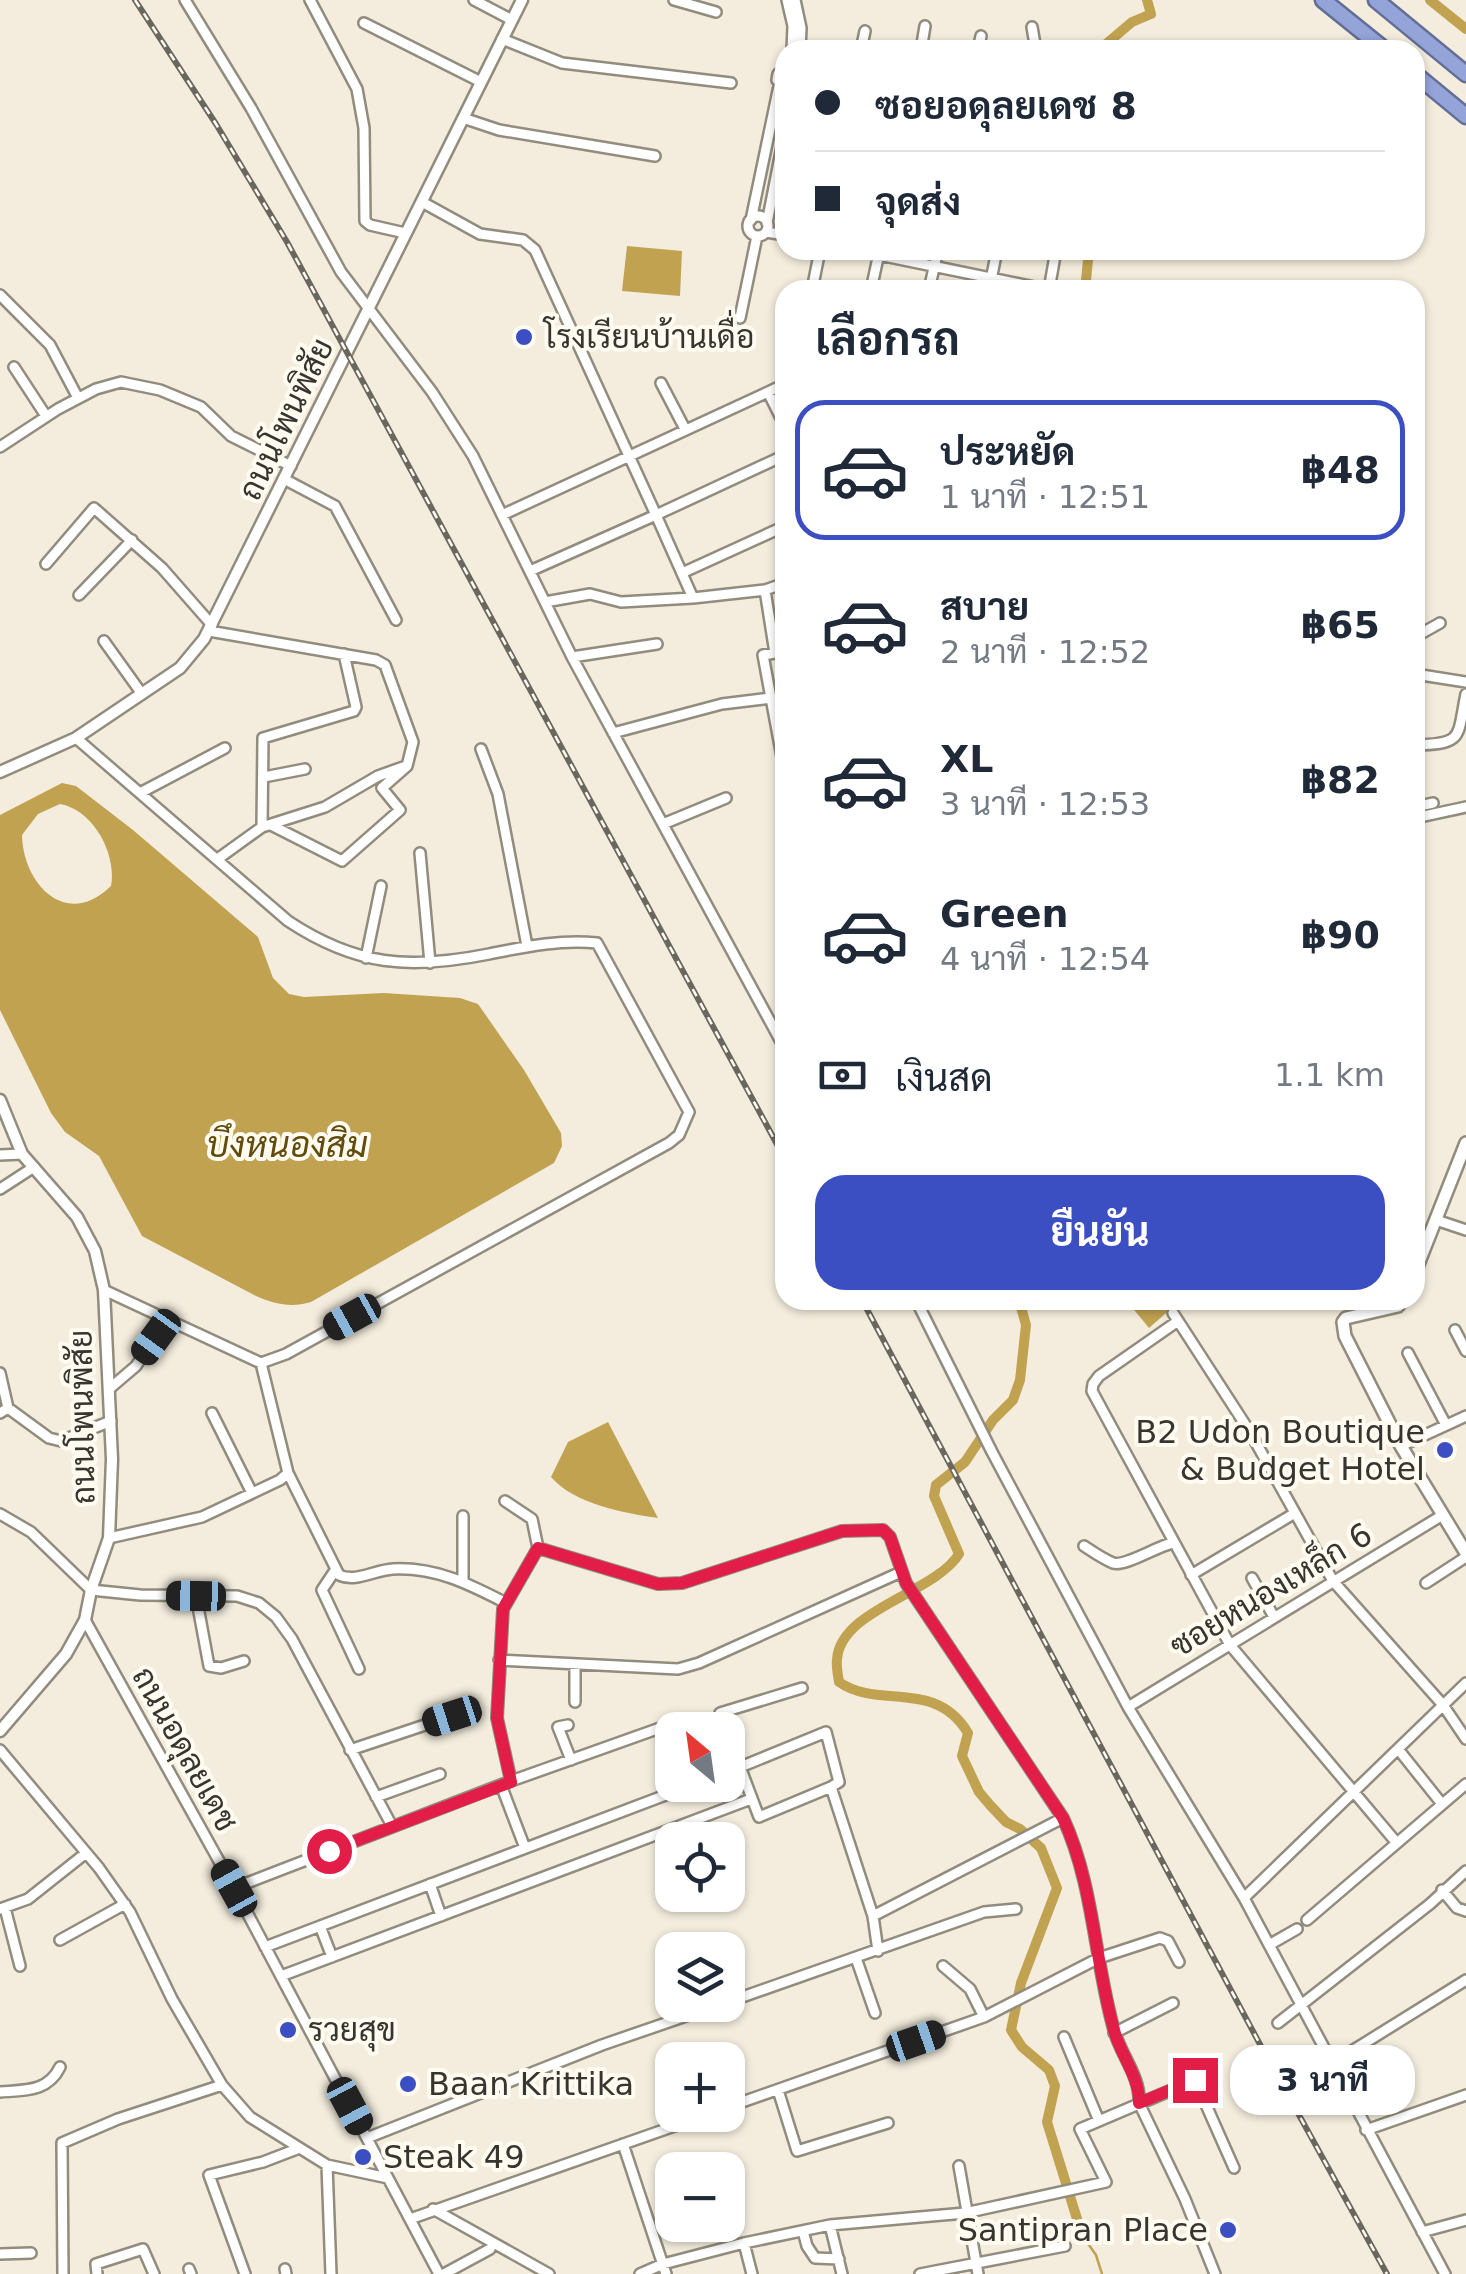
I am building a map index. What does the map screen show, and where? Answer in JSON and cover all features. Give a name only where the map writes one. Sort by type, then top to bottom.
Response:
[{"type":"highway","points":[[1323,0],[1373,40]]},
{"type":"highway","points":[[1376,0],[1425,40]]},
{"type":"highway","points":[[1425,40],[1466,74]]},
{"type":"highway","points":[[1425,82],[1466,116]]},
{"type":"main road","points":[[1425,1247],[1465,1145]]},
{"type":"main road","points":[[1378,1310],[1354,1315],[1343,1322],[1345,1336],[1401,1446],[1466,1555]]},
{"type":"street","points":[[185,0],[341,272],[432,392],[473,456],[572,657],[775,1031]]},
{"type":"street","points":[[310,0],[357,89],[364,128],[365,221],[406,233]]},
{"type":"street","points":[[474,0],[512,20]]},
{"type":"street","name":"ถนนโพนพิสัย","points":[[0,772],[76,738],[180,668],[196,652],[522,0]]},
{"type":"street","points":[[674,0],[716,12]]},
{"type":"street","points":[[787,0],[792,40]]},
{"type":"street","points":[[795,0],[800,40]]},
{"type":"street","points":[[364,23],[481,82]]},
{"type":"street","points":[[922,40],[926,26]]},
{"type":"street","points":[[1032,27],[1034,40]]},
{"type":"street","points":[[863,40],[865,31]]},
{"type":"street","points":[[980,40],[981,36]]},
{"type":"street","points":[[502,39],[562,63],[732,84]]},
{"type":"street","points":[[775,115],[749,230],[775,233]]},
{"type":"street","points":[[463,118],[499,130],[655,156]]},
{"type":"street","points":[[766,152],[775,154]]},
{"type":"street","points":[[740,318],[775,181]]},
{"type":"street","points":[[422,202],[480,234],[523,240],[536,250],[693,598]]},
{"type":"street","points":[[751,220],[758,217],[763,230]]},
{"type":"street","points":[[910,260],[1002,280]]},
{"type":"street","points":[[931,280],[936,260]]},
{"type":"street","points":[[992,278],[996,260]]},
{"type":"street","points":[[0,295],[50,345],[78,398]]},
{"type":"street","points":[[14,367],[46,416]]},
{"type":"street","points":[[2,442],[78,398],[120,382],[160,390],[202,408],[230,436],[291,466]]},
{"type":"street","points":[[662,383],[684,429]]},
{"type":"street","points":[[502,515],[775,389]]},
{"type":"street","points":[[768,392],[775,406]]},
{"type":"street","points":[[530,571],[775,460]]},
{"type":"street","points":[[284,480],[335,506],[396,620]]},
{"type":"street","points":[[46,564],[94,508],[132,540],[210,628],[386,665],[413,742],[407,766],[382,788],[400,810],[342,861],[266,826]]},
{"type":"street","points":[[682,573],[775,531]]},
{"type":"street","points":[[79,595],[132,540]]},
{"type":"street","points":[[546,602],[590,594],[621,602],[693,598],[775,586]]},
{"type":"street","points":[[765,590],[775,647]]},
{"type":"street","points":[[1425,631],[1440,623]]},
{"type":"street","points":[[104,641],[142,694]]},
{"type":"street","points":[[572,657],[657,644]]},
{"type":"street","points":[[775,653],[763,656],[775,719]]},
{"type":"street","points":[[266,826],[264,738],[354,712],[344,654]]},
{"type":"street","points":[[1425,676],[1466,682]]},
{"type":"street","points":[[1425,745],[1452,742],[1458,736],[1466,694]]},
{"type":"street","points":[[613,733],[722,704],[771,698]]},
{"type":"street","points":[[76,738],[322,944],[366,958],[430,963],[527,946],[597,944],[689,1112],[679,1135],[286,1354],[261,1363],[104,1290]]},
{"type":"street","points":[[140,793],[224,748]]},
{"type":"street","points":[[480,749],[498,794],[527,946]]},
{"type":"street","points":[[218,858],[266,826],[326,807],[378,776],[407,766]]},
{"type":"street","points":[[264,777],[304,769]]},
{"type":"street","points":[[663,824],[726,798]]},
{"type":"street","points":[[1425,804],[1433,802]]},
{"type":"street","points":[[1425,816],[1466,807]]},
{"type":"street","points":[[420,853],[430,963]]},
{"type":"street","points":[[366,958],[381,886]]},
{"type":"street","name":"ถนนโพนพิสัย","points":[[0,1100],[22,1154],[83,1228],[95,1251],[104,1290],[111,1420],[109,1538],[90,1590],[84,1620],[66,1654],[0,1731]]},
{"type":"street","points":[[0,1155],[22,1154]]},
{"type":"street","points":[[0,1188],[34,1167]]},
{"type":"street","points":[[1436,1220],[1466,1230]]},
{"type":"street","points":[[921,1310],[1128,1707],[1244,1898],[1446,2274]]},
{"type":"street","points":[[1396,1842],[1230,1645],[1092,1387],[1099,1376],[1175,1317],[1250,1432],[1333,1581],[1466,1739]]},
{"type":"street","points":[[109,1389],[136,1366],[168,1319]]},
{"type":"street","points":[[1455,1330],[1466,1352]]},
{"type":"street","points":[[1408,1353],[1446,1425]]},
{"type":"street","points":[[261,1363],[288,1473],[339,1575],[350,1580],[390,1569],[423,1570],[462,1581],[506,1603]]},
{"type":"street","points":[[0,1373],[4,1410],[49,1438],[61,1441],[111,1420]]},
{"type":"street","points":[[212,1413],[252,1493]]},
{"type":"street","points":[[1401,1446],[1466,1416]]},
{"type":"street","points":[[109,1538],[202,1517],[288,1473]]},
{"type":"street","points":[[505,1501],[532,1518],[538,1548],[506,1603],[499,1660],[497,1718],[506,1783],[526,1848]]},
{"type":"street","points":[[1191,1575],[1295,1513]]},
{"type":"street","points":[[0,1514],[31,1532],[90,1590],[140,1596],[238,1596],[259,1603],[292,1639],[392,1826]]},
{"type":"street","points":[[462,1581],[463,1516]]},
{"type":"street","name":"ซอยหนองเหล็ก 6","points":[[1128,1707],[1441,1516]]},
{"type":"street","points":[[538,1548],[658,1584],[682,1583],[842,1531],[883,1530],[890,1537],[904,1578],[1063,1818],[1082,1866],[1114,2033],[1140,2092],[1139,2103],[1185,2199],[1215,2274]]},
{"type":"street","points":[[1084,1546],[1115,1564],[1123,1564],[1155,1548],[1174,1544]]},
{"type":"street","points":[[1426,1583],[1466,1555]]},
{"type":"street","points":[[336,1569],[322,1590],[359,1669]]},
{"type":"street","points":[[499,1660],[678,1669],[904,1578]]},
{"type":"street","points":[[1252,1578],[1274,1617]]},
{"type":"street","points":[[196,1596],[209,1666],[221,1668],[244,1661]]},
{"type":"street","name":"ถนนอดุลยเดช","points":[[84,1620],[266,1946],[442,2274]]},
{"type":"street","points":[[575,1664],[575,1702]]},
{"type":"street","points":[[1244,1898],[1466,1682]]},
{"type":"street","points":[[726,1712],[802,1688]]},
{"type":"street","points":[[350,1750],[452,1716]]},
{"type":"street","points":[[568,1725],[558,1726],[571,1760]]},
{"type":"street","points":[[234,1888],[506,1783],[655,1731]]},
{"type":"street","points":[[745,1765],[826,1732],[839,1782],[759,1817],[745,1789]]},
{"type":"street","points":[[1398,1749],[1442,1804]]},
{"type":"street","points":[[0,1750],[125,1904],[172,1999],[222,2085],[250,2117],[327,2166],[388,2178]]},
{"type":"street","points":[[376,1797],[440,1774]]},
{"type":"street","points":[[1307,1920],[1466,1784]]},
{"type":"street","points":[[831,1787],[873,1916],[878,1951]]},
{"type":"street","points":[[281,1976],[751,1798]]},
{"type":"street","points":[[266,1946],[655,1799]]},
{"type":"street","points":[[873,1916],[1063,1818]]},
{"type":"street","points":[[20,1966],[2,1909],[28,1898],[86,1852]]},
{"type":"street","points":[[1278,2023],[1430,1904],[1466,1871]]},
{"type":"street","points":[[430,1884],[441,1916]]},
{"type":"street","points":[[1442,1890],[1458,1908],[1466,1911]]},
{"type":"street","points":[[60,1940],[125,1904]]},
{"type":"street","points":[[745,1996],[984,1912],[1016,1910]]},
{"type":"street","points":[[320,1926],[332,1957]]},
{"type":"street","points":[[1269,1945],[1297,1929]]},
{"type":"street","points":[[745,2102],[984,2017],[1098,1958],[1160,1938],[1168,1941],[1180,1962]]},
{"type":"street","points":[[856,1958],[875,2013]]},
{"type":"street","points":[[943,1966],[970,1989],[984,2017]]},
{"type":"street","points":[[1331,2064],[1466,1980]]},
{"type":"street","points":[[1114,2033],[1173,2003]]},
{"type":"street","points":[[367,2138],[669,2022]]},
{"type":"street","points":[[1064,2037],[1099,2121]]},
{"type":"street","points":[[0,2092],[42,2087],[54,2079],[60,2067]]},
{"type":"street","points":[[640,2274],[744,2243],[830,2225],[965,2213],[1106,2182],[1080,2128],[1195,2080],[1234,2168]]},
{"type":"street","points":[[62,2274],[62,2143],[132,2114],[222,2085]]},
{"type":"street","points":[[778,2090],[797,2151],[888,2122]]},
{"type":"street","points":[[1366,2130],[1466,2094]]},
{"type":"street","points":[[410,2219],[657,2132]]},
{"type":"street","points":[[623,2144],[664,2269]]},
{"type":"street","points":[[245,2274],[209,2175],[297,2149]]},
{"type":"street","points":[[327,2166],[331,2274]]},
{"type":"street","points":[[959,2166],[976,2269]]},
{"type":"street","points":[[434,2209],[548,2274]]},
{"type":"street","points":[[1422,2232],[1466,2220]]},
{"type":"street","points":[[830,2225],[842,2274]]},
{"type":"street","points":[[804,2231],[815,2258],[838,2259]]},
{"type":"street","points":[[744,2243],[752,2274]]},
{"type":"street","points":[[920,2274],[976,2269],[1065,2246]]},
{"type":"street","points":[[97,2274],[96,2264],[143,2249],[154,2274]]},
{"type":"street","points":[[442,2274],[490,2249]]},
{"type":"street","points":[[0,2254],[31,2252]]},
{"type":"water","points":[[627,246],[682,251],[680,296],[622,291]]},
{"type":"water","name":"บึงหนองสิม","points":[[62,783],[76,786],[258,937],[273,978],[289,994],[304,997],[384,993],[460,998],[478,1004],[561,1133],[562,1146],[554,1163],[304,1304],[283,1304],[256,1296],[142,1236],[99,1156],[65,1132],[51,1113],[0,1010],[0,815]],"holes":[[[60,804],[93,824],[106,848],[112,874],[111,886],[78,903],[63,902],[39,884],[24,853],[22,835],[38,814]]]},
{"type":"water","points":[[1134,1310],[1170,1310],[1149,1328]]},
{"type":"water","points":[[608,1422],[658,1518],[586,1501],[551,1477],[568,1442]]},
{"type":"waterway","points":[[1111,40],[1132,22],[1151,14],[1147,0]]},
{"type":"waterway","points":[[1430,0],[1466,29]]},
{"type":"waterway","points":[[1086,280],[1088,260]]},
{"type":"waterway","points":[[1022,1310],[1026,1325],[1020,1380],[1013,1400],[993,1420],[965,1462],[936,1485],[934,1496],[959,1554],[930,1580],[854,1627],[842,1642],[837,1668],[839,1682],[855,1690],[923,1700],[955,1716],[968,1733],[962,1756],[979,1792],[1006,1822],[1041,1848],[1057,1888],[1021,1983],[1011,2030],[1022,2047],[1049,2070],[1055,2086],[1047,2122],[1082,2235]]},
{"type":"waterway","points":[[1082,2235],[1096,2255],[1102,2274]]},
{"type":"railway","points":[[135,0],[287,242],[775,1141]]},
{"type":"railway","points":[[867,1310],[1387,2274]]},
{"type":"place","name":"โรงเรียนบ้านเดื่อ","points":[[524,337]]},
{"type":"place","name":"B2 Udon Boutique & Budget Hotel","points":[[1445,1450]]},
{"type":"place","name":"รวยสุข","points":[[288,2030]]},
{"type":"place","name":"Baan Krittika","points":[[408,2084]]},
{"type":"place","name":"Steak 49","points":[[363,2157]]},
{"type":"place","name":"Santipran Place","points":[[1228,2230]]},
{"type":"route","points":[[329,1851],[511,1782],[497,1718],[503,1609],[538,1548],[658,1584],[682,1583],[842,1531],[883,1530],[890,1537],[906,1583],[1063,1818],[1079,1853],[1114,2033],[1140,2092],[1139,2103],[1195,2080]]}]
